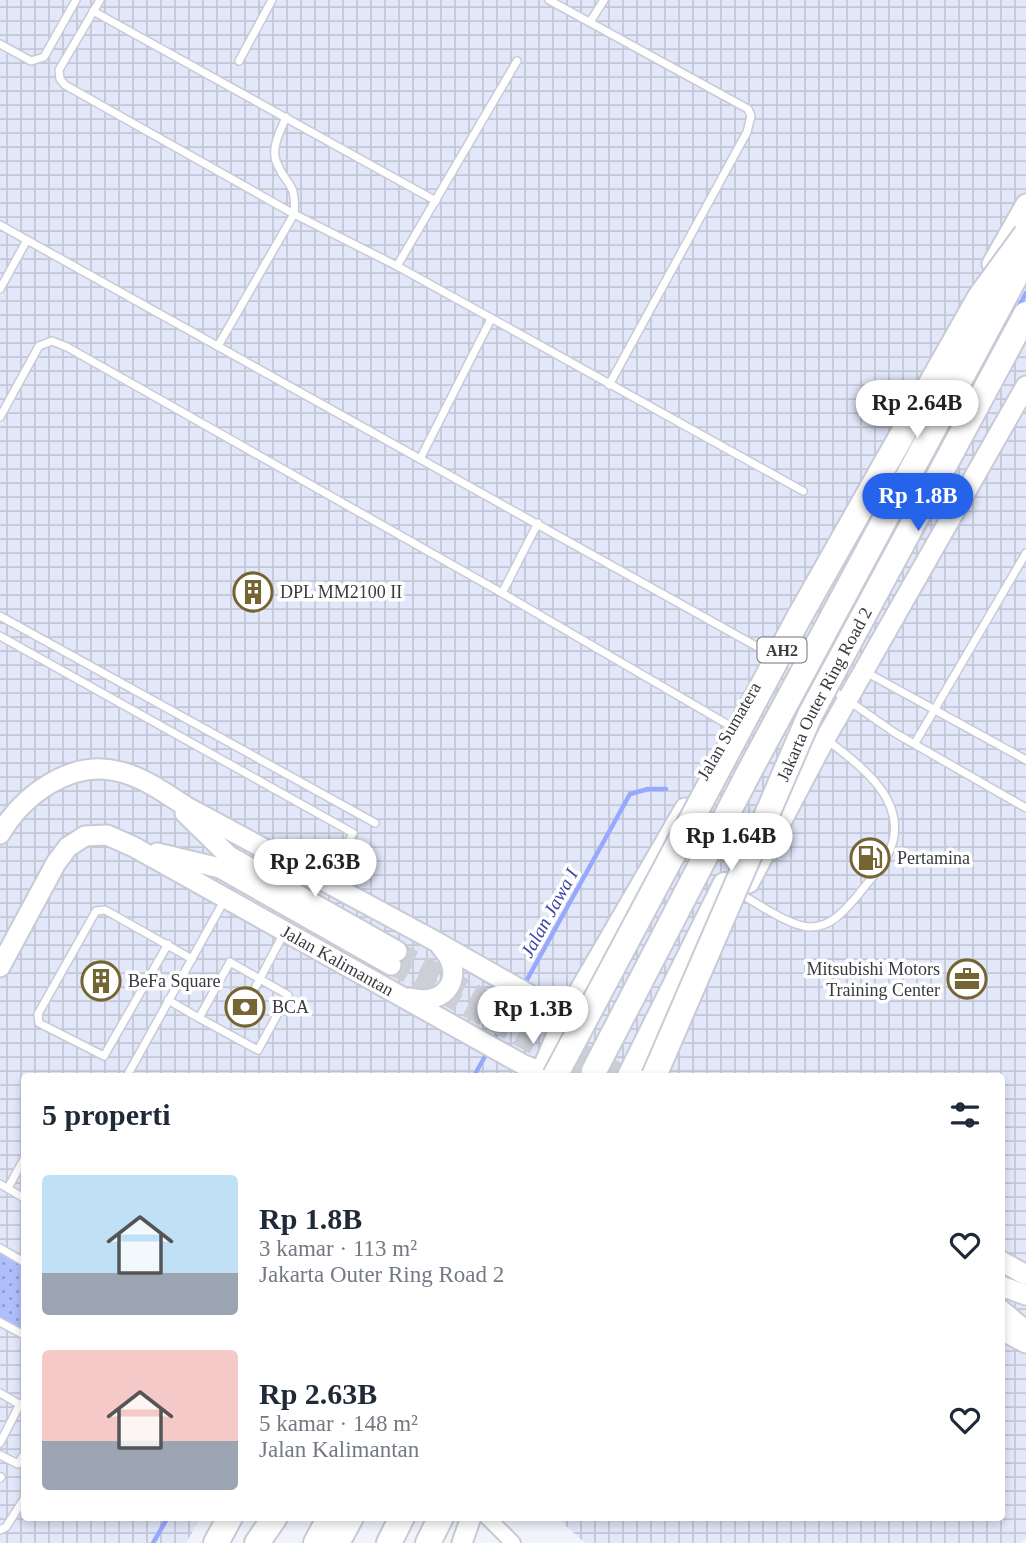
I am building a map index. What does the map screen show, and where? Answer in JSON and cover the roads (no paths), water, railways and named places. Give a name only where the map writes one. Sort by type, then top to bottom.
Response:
[{"type":"highway","name":"AH2","points":[[547,1073],[980,297],[1026,234]]},
{"type":"highway","name":"Jakarta Outer Ring Road 2","points":[[593,1073],[748,774],[1026,257]]},
{"type":"highway","name":"Jakarta Outer Ring Road 2","points":[[644,1073],[810,715],[1026,314]]},
{"type":"highway","points":[[216,1543],[228,1521]]},
{"type":"highway","points":[[257,1543],[272,1521]]},
{"type":"highway","points":[[307,1543],[319,1521]]},
{"type":"highway","points":[[316,1543],[328,1521]]},
{"type":"highway","points":[[337,1543],[349,1521]]},
{"type":"highway","points":[[356,1543],[367,1521]]},
{"type":"highway","points":[[389,1543],[400,1521]]},
{"type":"highway","points":[[428,1543],[439,1521]]},
{"type":"street","name":"Jalan Sumatera","points":[[547,1073],[564,1017],[772,657],[1026,204]]},
{"type":"street","points":[[645,1073],[825,738],[1026,386]]},
{"type":"street","points":[[0,834],[28,800],[51,781],[86,770],[118,771],[147,782],[510,983],[564,1017]]},
{"type":"street","points":[[134,847],[220,868],[394,958],[229,856],[164,793]]},
{"type":"street","name":"Jalan Kalimantan","points":[[0,967],[56,863],[68,846],[85,836],[107,835],[134,847],[542,1073]]},
{"type":"street","points":[[401,996],[427,1000],[436,998],[448,989],[452,982],[452,961],[435,941]]},
{"type":"street","points":[[1005,1263],[1026,1275]]},
{"type":"street","points":[[1005,1287],[1026,1295]]},
{"type":"street","points":[[1005,1313],[1026,1331]]},
{"type":"street","points":[[1005,1332],[1026,1343]]},
{"type":"street","points":[[462,1543],[470,1521]]},
{"type":"street","points":[[490,1521],[513,1543]]},
{"type":"lane","points":[[0,44],[31,61],[44,57],[76,0]]},
{"type":"lane","points":[[100,0],[59,70],[60,79],[65,85],[294,214],[397,266],[803,491]]},
{"type":"lane","points":[[239,61],[272,0]]},
{"type":"lane","points":[[549,0],[748,109],[751,116],[747,132],[609,385]]},
{"type":"lane","points":[[590,22],[604,0]]},
{"type":"lane","points":[[93,11],[436,201]]},
{"type":"lane","points":[[397,266],[517,61]]},
{"type":"lane","points":[[218,346],[294,214],[295,193],[275,161],[276,144],[286,117]]},
{"type":"lane","points":[[0,225],[826,685],[846,701],[1023,807],[1026,795]]},
{"type":"lane","points":[[0,289],[27,240]]},
{"type":"lane","points":[[0,268],[9,273]]},
{"type":"lane","points":[[421,459],[491,319]]},
{"type":"lane","points":[[0,417],[39,346],[52,341],[67,347],[502,593],[732,727]]},
{"type":"lane","points":[[502,593],[537,523]]},
{"type":"lane","points":[[915,743],[1026,553]]},
{"type":"lane","points":[[0,615],[375,823]]},
{"type":"lane","points":[[0,635],[353,833],[329,883]]},
{"type":"lane","points":[[863,670],[1026,760]]},
{"type":"lane","points":[[742,895],[802,926],[819,926],[841,915],[877,871],[888,851],[893,841],[893,815],[882,791],[864,768],[825,738]]},
{"type":"lane","points":[[129,1073],[225,899]]},
{"type":"lane","points":[[168,944],[104,1056],[39,1023],[38,1014],[96,911],[106,910],[168,944],[192,959]]},
{"type":"lane","points":[[258,982],[285,932]]},
{"type":"lane","points":[[168,1000],[199,1018],[232,1031],[258,1050],[288,995],[258,982],[230,962],[199,1018]]},
{"type":"lane","points":[[21,1163],[4,1186],[21,1195]]},
{"type":"lane","points":[[0,1248],[21,1258]]},
{"type":"lane","points":[[1,1325],[21,1334]]},
{"type":"lane","points":[[0,1393],[21,1405]]},
{"type":"lane","points":[[0,1443],[21,1408]]},
{"type":"lane","points":[[0,1455],[18,1464],[21,1459]]},
{"type":"lane","points":[[0,1530],[6,1527],[21,1504]]},
{"type":"waterway","points":[[1018,308],[1026,293]]},
{"type":"waterway","points":[[836,635],[931,465]]},
{"type":"waterway","name":"Jalan Jawa I","points":[[524,985],[630,794],[648,789],[666,789]]},
{"type":"waterway","name":"Jalan Jawa I","points":[[492,1043],[519,996]]},
{"type":"waterway","name":"Jalan Jawa I","points":[[476,1073],[488,1051]]},
{"type":"waterway","name":"Jalan Jawa I","points":[[153,1543],[166,1521]]},
{"type":"tunnel","points":[[397,951],[620,1073]]},
{"type":"tunnel","points":[[391,965],[585,1073]]},
{"type":"place","name":"DPL MM2100 II","points":[[253,592]]},
{"type":"place","name":"Pertamina","points":[[870,858]]},
{"type":"place","name":"Mitsubishi Motors Training Center","points":[[967,979]]},
{"type":"place","name":"BeFa Square","points":[[101,981]]},
{"type":"place","name":"BCA","points":[[245,1007]]}]
